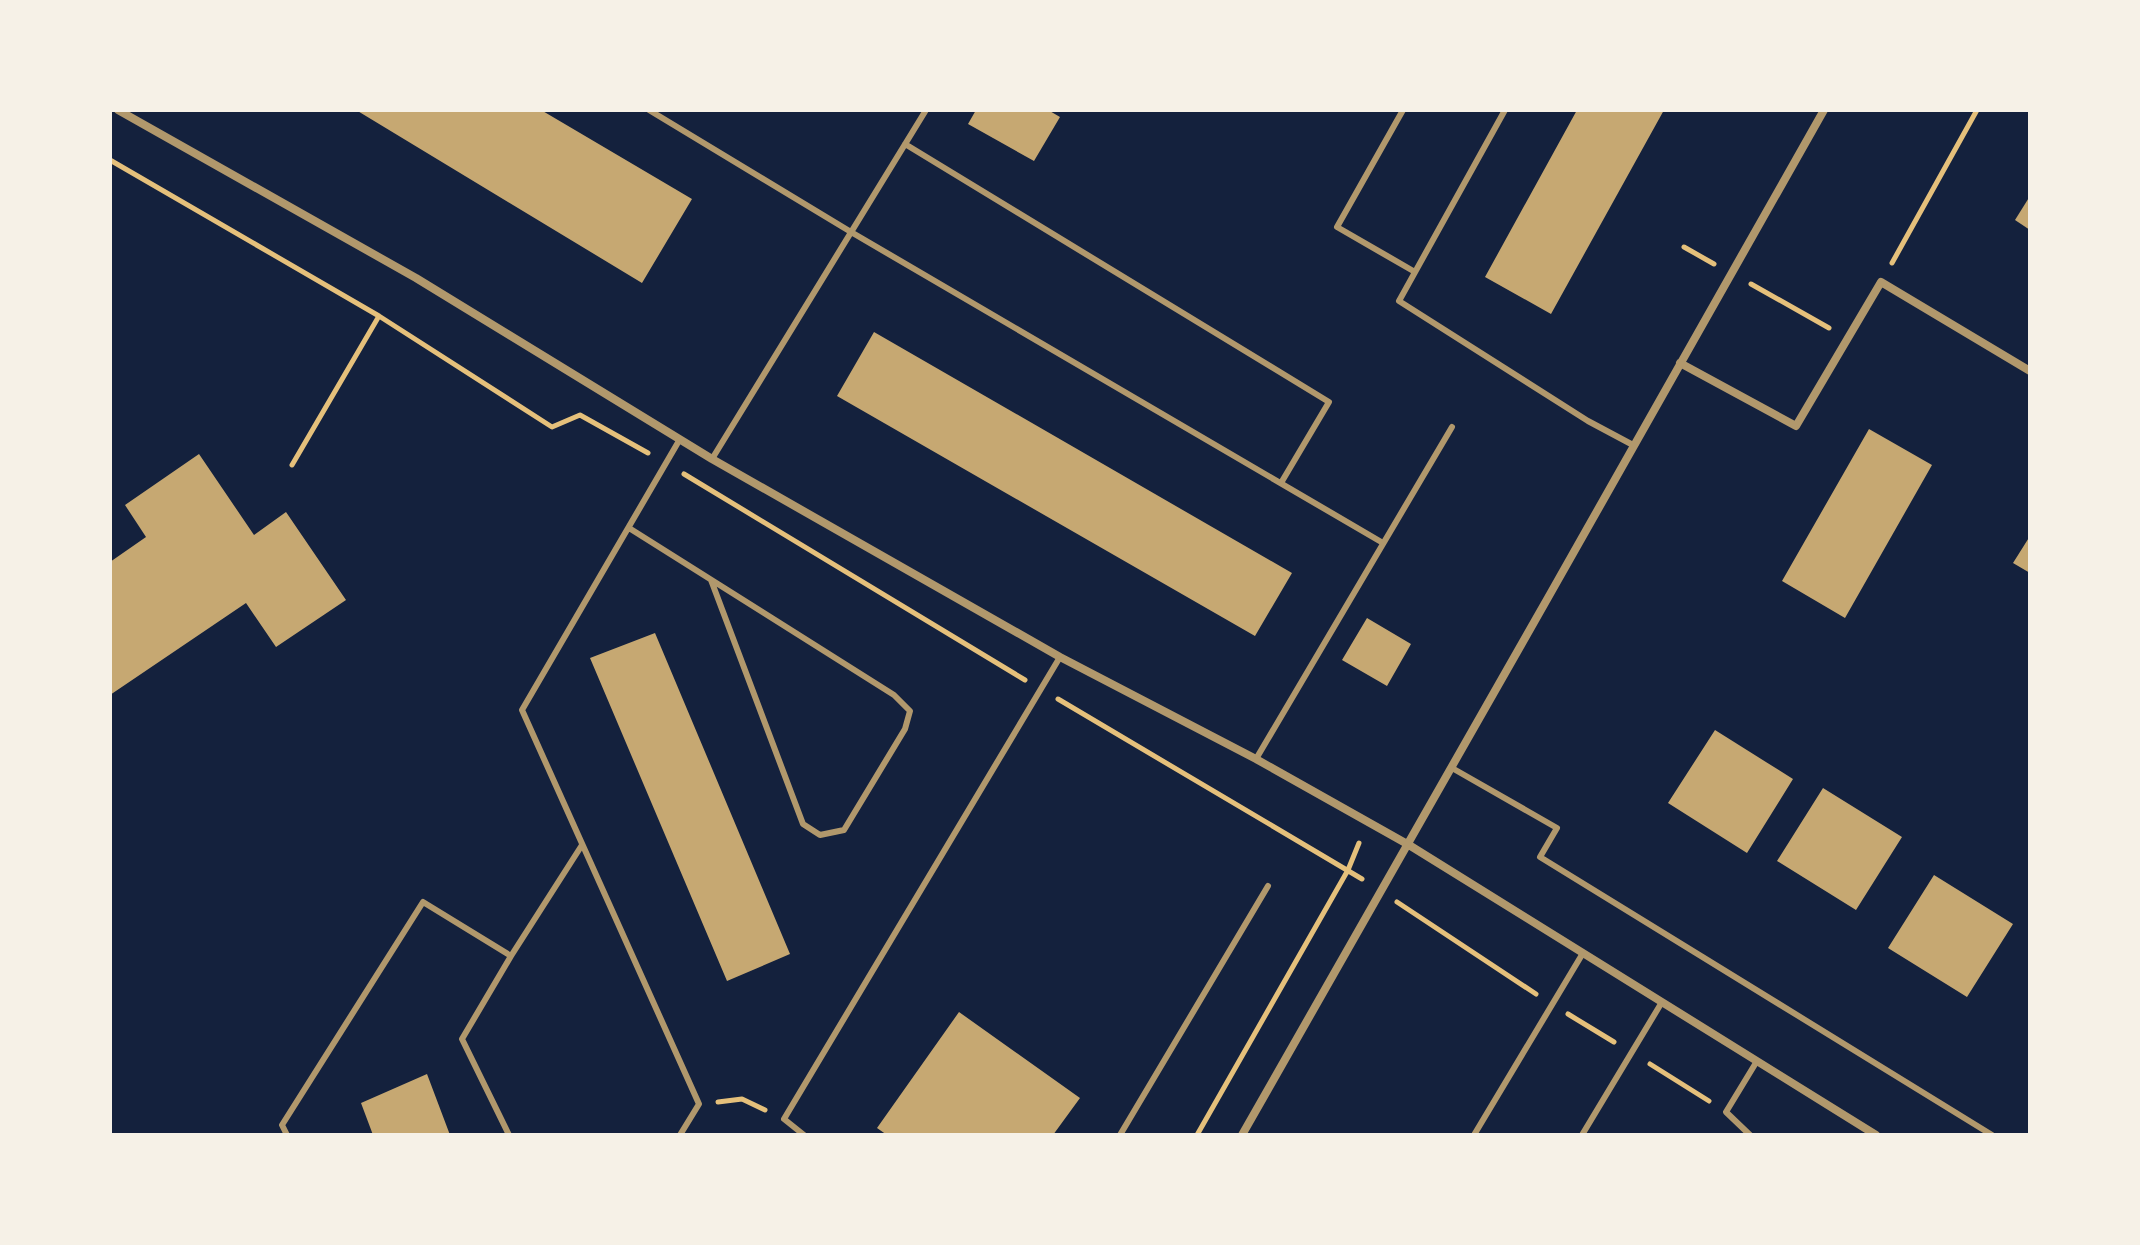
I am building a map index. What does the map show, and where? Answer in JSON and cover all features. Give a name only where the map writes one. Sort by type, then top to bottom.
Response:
[{"type":"street","points":[[118,110],[416,278],[712,459],[1060,657],[1256,759],[1409,845],[1876,1135]]},
{"type":"street","points":[[1242,1135],[1824,110]]},
{"type":"street","points":[[1680,363],[1796,426],[1881,282],[2030,371]]},
{"type":"lane","points":[[649,110],[851,232],[1383,543]]},
{"type":"lane","points":[[712,459],[926,110]]},
{"type":"lane","points":[[1403,110],[1337,227],[1415,272]]},
{"type":"lane","points":[[1505,110],[1399,301],[1588,421],[1633,445]]},
{"type":"lane","points":[[905,144],[1329,402],[1281,483]]},
{"type":"lane","points":[[1256,759],[1452,427]]},
{"type":"lane","points":[[680,439],[522,710],[699,1104],[680,1135]]},
{"type":"lane","points":[[629,528],[894,695],[910,711],[905,729],[844,830],[820,835],[803,824],[711,580]]},
{"type":"lane","points":[[804,1135],[784,1119],[1060,657]]},
{"type":"lane","points":[[1452,768],[1557,828],[1540,857],[1992,1135]]},
{"type":"lane","points":[[509,1135],[462,1039],[582,844]]},
{"type":"lane","points":[[1120,1135],[1268,886]]},
{"type":"lane","points":[[287,1135],[282,1125],[423,902],[511,956]]},
{"type":"lane","points":[[1474,1135],[1583,953]]},
{"type":"lane","points":[[1582,1135],[1662,1002]]},
{"type":"lane","points":[[1750,1135],[1726,1112],[1757,1061]]},
{"type":"path","points":[[1881,282],[1977,110]]},
{"type":"path","points":[[110,160],[379,316],[552,427],[580,415],[666,464],[1348,870],[1552,1004],[1726,1112]]},
{"type":"path","points":[[1684,247],[1848,338]]},
{"type":"path","points":[[292,465],[379,316]]},
{"type":"path","points":[[1197,1135],[1348,870],[1368,823]]},
{"type":"path","points":[[699,1104],[742,1099],[784,1119]]},
{"type":"building","points":[[356,110],[541,110],[692,199],[642,283]]},
{"type":"building","points":[[976,110],[1048,110],[1060,117],[1034,161],[968,124]]},
{"type":"building","points":[[1577,110],[1664,110],[1551,314],[1485,277]]},
{"type":"building","points":[[2030,196],[2030,230],[2015,220]]},
{"type":"building","points":[[874,332],[1292,573],[1255,636],[837,396]]},
{"type":"building","points":[[1869,429],[1932,465],[1845,618],[1782,581]]},
{"type":"building","points":[[199,454],[254,535],[286,512],[346,600],[276,647],[246,603],[110,695],[110,562],[146,537],[125,505]]},
{"type":"building","points":[[2030,536],[2030,573],[2013,563]]},
{"type":"building","points":[[1367,618],[1411,644],[1387,686],[1342,660]]},
{"type":"building","points":[[655,633],[790,954],[727,981],[590,658]]},
{"type":"building","points":[[1715,730],[1793,779],[1747,853],[1668,803]]},
{"type":"building","points":[[1823,788],[1902,837],[1856,910],[1777,861]]},
{"type":"building","points":[[1934,875],[2013,924],[1967,997],[1888,948]]},
{"type":"building","points":[[959,1012],[1080,1098],[1053,1135],[887,1135],[877,1128]]},
{"type":"building","points":[[427,1074],[450,1135],[373,1135],[361,1103]]}]
